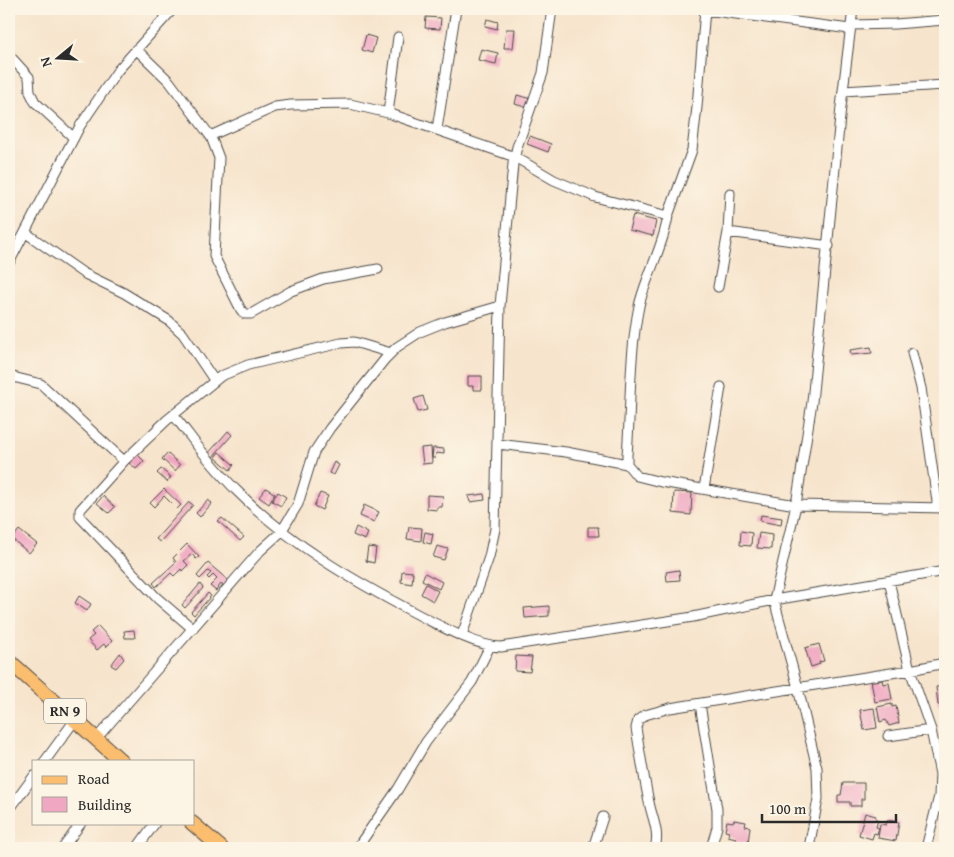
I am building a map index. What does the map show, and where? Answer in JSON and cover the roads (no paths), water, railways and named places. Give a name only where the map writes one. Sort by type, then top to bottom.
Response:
[{"type":"main road","name":"RN 9","points":[[9,661],[120,760]]},
{"type":"main road","points":[[193,824],[220,848]]},
{"type":"street","points":[[9,263],[74,138],[118,70],[173,9]]},
{"type":"street","points":[[437,129],[456,9]]},
{"type":"street","points":[[462,635],[492,546],[495,529],[500,306],[510,191],[515,157],[543,73],[552,9]]},
{"type":"street","points":[[912,353],[921,388],[941,508],[796,505],[661,482],[637,476],[628,464],[632,355],[639,308],[645,281],[667,226],[668,216],[692,150],[705,9],[850,27],[945,20]]},
{"type":"street","points":[[809,848],[818,800],[817,768],[774,600],[796,505],[812,402],[853,9]]},
{"type":"street","points":[[388,113],[398,37]]},
{"type":"street","points":[[136,49],[169,81],[210,136],[217,150],[219,158],[214,256],[245,314],[251,314],[291,291],[323,279],[378,269]]},
{"type":"street","points":[[9,55],[29,77],[30,92],[35,102],[74,138]]},
{"type":"street","points":[[843,91],[945,86]]},
{"type":"street","points":[[210,136],[284,105],[350,104],[388,113],[515,157],[554,180],[595,197],[668,216]]},
{"type":"street","points":[[718,287],[728,232],[730,194]]},
{"type":"street","points":[[728,232],[828,246]]},
{"type":"street","points":[[26,233],[83,273],[168,320],[183,334],[214,380]]},
{"type":"street","points":[[96,739],[260,551],[281,532],[298,504],[314,452],[330,428],[391,353],[420,332],[445,322],[500,306]]},
{"type":"street","points":[[193,628],[157,598],[80,517],[80,510],[124,461],[173,415],[214,380],[228,372],[248,365],[341,343],[354,342],[391,353]]},
{"type":"street","points":[[9,376],[41,384],[124,461]]},
{"type":"street","points":[[704,489],[721,387]]},
{"type":"street","points":[[173,415],[236,490],[281,532],[342,573],[410,610],[490,646],[501,647],[590,634],[945,571]]},
{"type":"street","points":[[498,444],[566,452],[628,464]]},
{"type":"street","points":[[889,581],[910,670],[931,730],[940,774],[939,796],[926,848]]},
{"type":"street","points":[[357,848],[398,789],[426,742],[472,682],[490,646]]},
{"type":"street","points":[[655,848],[657,832],[647,793],[636,728],[638,720],[645,715],[670,708],[945,663]]},
{"type":"street","points":[[700,704],[717,809],[717,827],[712,848]]},
{"type":"street","points":[[46,760],[75,720]]},
{"type":"street","points":[[888,736],[931,730]]},
{"type":"street","points":[[9,810],[32,779]]},
{"type":"street","points":[[593,848],[603,817]]},
{"type":"street","points":[[63,848],[80,824]]},
{"type":"street","points":[[138,848],[155,824]]}]
